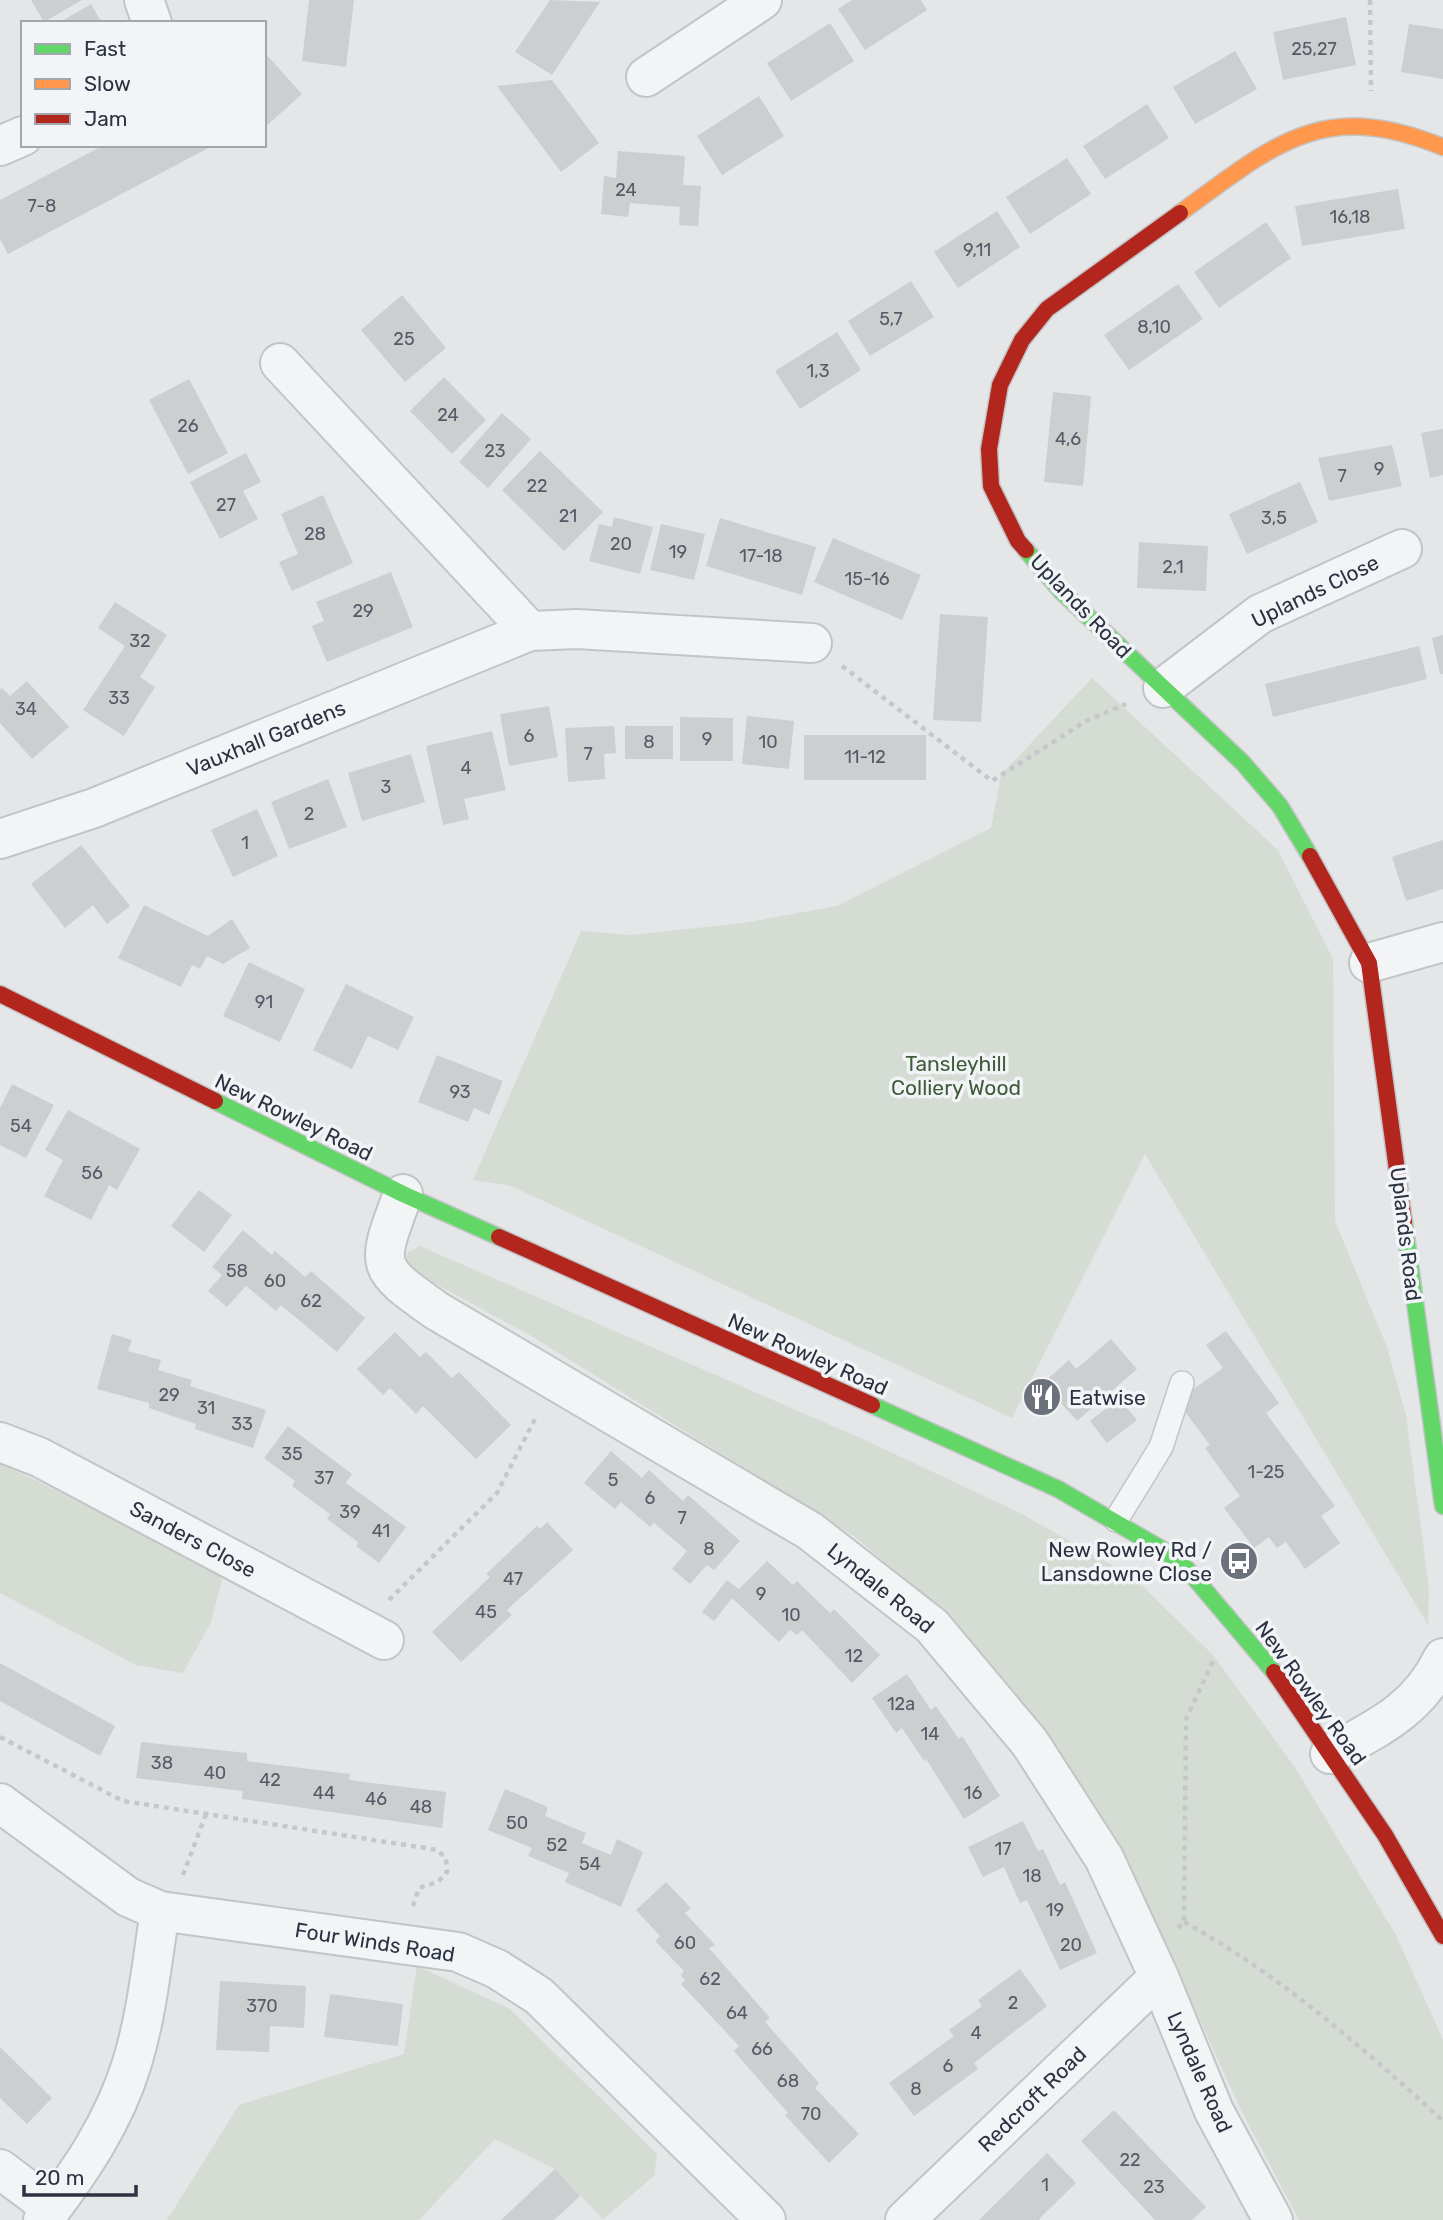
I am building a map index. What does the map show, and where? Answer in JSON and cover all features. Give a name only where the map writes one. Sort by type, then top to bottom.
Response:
[{"type":"street","points":[[144,0],[151,21]]},
{"type":"street","points":[[646,77],[762,0]]},
{"type":"street","name":"Uplands Road","points":[[1443,147],[1408,133],[1371,127],[1313,130],[1269,148],[1046,309],[1022,340],[1000,384],[989,449],[991,486],[1018,541],[1061,591],[1242,763],[1280,806],[1345,915],[1369,963],[1432,1349],[1443,1506]]},
{"type":"street","points":[[0,146],[21,137]]},
{"type":"street","points":[[280,363],[530,631]]},
{"type":"street","name":"Uplands Close","points":[[1163,688],[1260,614],[1402,549]]},
{"type":"street","name":"Vauxhall Gardens","points":[[0,839],[94,808],[530,631],[577,629],[812,643]]},
{"type":"street","points":[[1369,963],[1443,942]]},
{"type":"street","name":"New Rowley Road","points":[[0,994],[404,1195],[1058,1489],[1116,1520],[1187,1569],[1264,1657],[1385,1835],[1443,1936]]},
{"type":"street","name":"Lyndale Road","points":[[404,1195],[384,1248],[386,1266],[396,1282],[437,1311],[810,1531],[932,1626],[1030,1743],[1104,1858],[1154,1966],[1214,2111],[1273,2220]]},
{"type":"street","name":"Sanders Close","points":[[0,1442],[39,1457],[377,1636]]},
{"type":"street","points":[[1330,1754],[1392,1721],[1440,1672]]},
{"type":"street","name":"Four Winds Road","points":[[0,1803],[128,1897],[164,1912],[458,1952],[498,1969],[539,1996],[766,2220]]},
{"type":"street","points":[[0,2169],[48,2214],[85,2164],[112,2114],[132,2064],[164,1912]]},
{"type":"street","name":"Redcroft Road","points":[[905,2220],[1154,1966]]},
{"type":"lane","points":[[1116,1520],[1161,1447],[1182,1383]]},
{"type":"path","points":[[1370,0],[1371,127]]},
{"type":"path","points":[[812,643],[992,781],[1086,721],[1163,688]]},
{"type":"path","points":[[377,1636],[388,1601],[497,1493],[555,1380]]},
{"type":"path","points":[[1154,1966],[1184,1922],[1186,1719],[1232,1620]]},
{"type":"path","points":[[0,1737],[123,1801],[438,1850],[446,1858],[447,1872],[438,1882],[419,1888],[413,1903],[407,1945]]},
{"type":"path","points":[[164,1912],[206,1814]]},
{"type":"path","points":[[1184,1922],[1238,1952],[1349,2036],[1443,2122]]},
{"type":"green space","name":"Tansleyhill Colliery Wood","points":[[1092,678],[1278,850],[1333,959],[1335,1221],[1387,1347],[1406,1415],[1429,1589],[1428,1625],[1145,1154],[1012,1418],[511,1186],[473,1180],[581,931],[631,935],[743,923],[837,906],[991,828],[1001,775]]},
{"type":"green space","points":[[420,1246],[867,1441],[1020,1513],[1133,1577],[1213,1655],[1294,1766],[1396,1935],[1443,2040],[1443,2220],[1299,2220],[1241,2110],[1152,1915],[1042,1729],[946,1615],[855,1537],[533,1337],[405,1267],[408,1252]]},
{"type":"green space","points":[[0,1463],[224,1572],[211,1622],[183,1673],[136,1665],[0,1593]]},
{"type":"green space","points":[[417,1966],[510,2009],[657,2154],[654,2176],[603,2219],[555,2169],[495,2139],[419,2220],[167,2220],[239,2105],[404,2054]]},
{"type":"building","points":[[31,0],[82,0],[46,21]]},
{"type":"building","points":[[309,0],[354,0],[346,67],[302,61]]},
{"type":"building","points":[[550,0],[600,2],[552,75],[515,52]]},
{"type":"building","points":[[852,0],[921,0],[927,10],[865,50],[838,9]]},
{"type":"building","points":[[91,4],[101,21],[61,21]]},
{"type":"building","points":[[1346,17],[1356,65],[1283,80],[1273,32]]},
{"type":"building","points":[[830,23],[854,61],[791,101],[767,63]]},
{"type":"building","points":[[1409,24],[1443,29],[1443,79],[1401,72]]},
{"type":"building","points":[[1235,51],[1257,89],[1195,124],[1173,87]]},
{"type":"building","points":[[266,54],[302,94],[266,126]]},
{"type":"building","points":[[552,80],[599,143],[561,172],[497,86]]},
{"type":"building","points":[[759,96],[784,136],[722,175],[697,136]]},
{"type":"building","points":[[1147,104],[1169,138],[1105,179],[1083,146]]},
{"type":"building","points":[[100,147],[210,147],[8,254],[0,239],[0,200]]},
{"type":"building","points":[[618,151],[685,156],[683,185],[701,186],[698,226],[679,225],[680,207],[630,203],[628,217],[601,214],[604,176],[616,178]]},
{"type":"building","points":[[1067,158],[1091,194],[1030,234],[1006,197]]},
{"type":"building","points":[[1398,189],[1405,229],[1302,246],[1295,206]]},
{"type":"building","points":[[997,211],[1020,247],[958,288],[934,252]]},
{"type":"building","points":[[1266,222],[1291,258],[1219,308],[1194,272]]},
{"type":"building","points":[[911,281],[934,317],[870,356],[848,321]]},
{"type":"building","points":[[1178,284],[1203,319],[1129,370],[1104,335]]},
{"type":"building","points":[[402,295],[446,348],[405,382],[361,330]]},
{"type":"building","points":[[837,332],[861,370],[800,409],[775,371]]},
{"type":"building","points":[[444,377],[486,420],[452,454],[410,411]]},
{"type":"building","points":[[189,379],[228,453],[188,474],[149,400]]},
{"type":"building","points":[[1053,392],[1091,396],[1083,486],[1044,482]]},
{"type":"building","points":[[502,413],[531,439],[488,488],[459,462]]},
{"type":"building","points":[[1443,429],[1443,475],[1430,478],[1421,433]]},
{"type":"building","points":[[1392,445],[1402,486],[1329,501],[1318,458]]},
{"type":"building","points":[[540,451],[603,512],[564,551],[502,490]]},
{"type":"building","points":[[246,453],[261,482],[243,491],[258,519],[220,539],[190,482]]},
{"type":"building","points":[[1300,482],[1318,522],[1247,554],[1229,514]]},
{"type":"building","points":[[323,495],[353,563],[292,591],[279,562],[298,554],[281,514]]},
{"type":"building","points":[[614,517],[653,527],[640,574],[589,561],[599,524],[612,527]]},
{"type":"building","points":[[720,518],[816,547],[802,595],[706,566]]},
{"type":"building","points":[[661,524],[705,534],[694,580],[650,570]]},
{"type":"building","points":[[833,538],[921,575],[902,620],[814,582]]},
{"type":"building","points":[[1139,542],[1208,546],[1206,591],[1137,588]]},
{"type":"building","points":[[391,572],[413,627],[327,662],[312,626],[324,621],[316,602]]},
{"type":"building","points":[[115,602],[167,635],[140,677],[155,687],[124,736],[83,710],[125,646],[98,628]]},
{"type":"building","points":[[940,614],[988,617],[981,722],[933,720]]},
{"type":"building","points":[[1443,635],[1443,674],[1440,674],[1432,638]]},
{"type":"building","points":[[1419,646],[1427,679],[1273,717],[1265,684]]},
{"type":"building","points":[[27,681],[69,727],[32,759],[0,723],[0,689],[10,696]]},
{"type":"building","points":[[549,706],[558,757],[509,766],[500,714]]},
{"type":"building","points":[[747,716],[794,721],[789,769],[742,764]]},
{"type":"building","points":[[680,717],[733,718],[733,761],[680,761]]},
{"type":"building","points":[[614,726],[616,753],[604,754],[605,779],[568,782],[565,728]]},
{"type":"building","points":[[625,726],[673,726],[673,759],[625,759]]},
{"type":"building","points":[[492,731],[506,790],[464,799],[469,819],[443,825],[426,746]]},
{"type":"building","points":[[804,735],[926,735],[926,780],[804,780]]},
{"type":"building","points":[[411,754],[425,802],[362,821],[348,773]]},
{"type":"building","points":[[328,779],[347,827],[289,849],[271,802]]},
{"type":"building","points":[[257,809],[278,856],[233,877],[211,830]]},
{"type":"building","points":[[1443,840],[1443,889],[1406,901],[1392,857]]},
{"type":"building","points":[[81,845],[130,906],[107,924],[93,905],[65,928],[31,884]]},
{"type":"building","points":[[144,905],[208,936],[232,919],[250,948],[223,964],[207,956],[200,969],[192,965],[181,987],[118,958]]},
{"type":"building","points":[[249,962],[305,989],[280,1042],[223,1016]]},
{"type":"building","points":[[346,984],[414,1017],[398,1050],[368,1036],[352,1069],[313,1050]]},
{"type":"building","points":[[437,1055],[503,1081],[489,1115],[474,1108],[468,1122],[418,1102]]},
{"type":"building","points":[[12,1084],[54,1105],[26,1158],[0,1145],[0,1108]]},
{"type":"building","points":[[68,1110],[140,1149],[117,1190],[109,1185],[91,1220],[44,1196],[63,1160],[45,1150]]},
{"type":"building","points":[[199,1190],[232,1215],[204,1252],[171,1226]]},
{"type":"building","points":[[243,1230],[272,1255],[275,1251],[305,1277],[311,1271],[365,1318],[337,1352],[281,1305],[276,1311],[246,1286],[227,1307],[208,1291],[222,1275],[212,1267]]},
{"type":"building","points":[[1226,1331],[1279,1403],[1266,1413],[1335,1506],[1321,1516],[1340,1543],[1305,1569],[1286,1542],[1277,1548],[1269,1537],[1254,1548],[1224,1508],[1240,1496],[1205,1448],[1210,1445],[1177,1401],[1223,1368],[1206,1345]]},
{"type":"building","points":[[395,1332],[420,1357],[426,1352],[452,1378],[459,1372],[511,1425],[476,1459],[423,1406],[416,1414],[390,1388],[383,1395],[357,1369]]},
{"type":"building","points":[[112,1334],[132,1340],[128,1351],[161,1360],[158,1370],[192,1380],[190,1386],[266,1410],[253,1448],[195,1429],[196,1424],[149,1408],[149,1403],[97,1389]]},
{"type":"building","points":[[1111,1339],[1137,1369],[1077,1421],[1043,1383],[1069,1360],[1076,1369]]},
{"type":"building","points":[[1119,1398],[1137,1420],[1107,1443],[1090,1421]]},
{"type":"building","points":[[288,1426],[352,1474],[346,1483],[406,1527],[379,1563],[356,1546],[358,1542],[327,1519],[330,1514],[292,1486],[295,1481],[264,1458]]},
{"type":"building","points":[[611,1451],[642,1478],[649,1470],[683,1501],[688,1495],[740,1541],[714,1570],[707,1565],[690,1584],[672,1569],[687,1551],[654,1523],[650,1527],[621,1502],[615,1509],[584,1483]]},
{"type":"building","points":[[547,1522],[573,1550],[507,1610],[512,1615],[461,1662],[432,1632],[490,1577],[486,1574],[537,1526],[540,1529]]},
{"type":"building","points":[[767,1561],[793,1585],[797,1581],[830,1613],[834,1609],[880,1655],[852,1683],[802,1630],[797,1635],[790,1630],[779,1642],[732,1598],[714,1621],[702,1612],[727,1580],[739,1589]]},
{"type":"building","points":[[0,1663],[115,1726],[100,1756],[0,1701]]},
{"type":"building","points":[[907,1674],[931,1710],[936,1706],[959,1739],[962,1736],[1000,1796],[964,1819],[926,1759],[924,1761],[902,1728],[896,1733],[872,1698]]},
{"type":"building","points":[[141,1742],[247,1753],[247,1761],[350,1774],[349,1779],[356,1781],[446,1792],[442,1828],[242,1799],[243,1791],[136,1778]]},
{"type":"building","points":[[505,1789],[548,1807],[545,1816],[586,1833],[582,1843],[611,1855],[617,1839],[643,1852],[621,1907],[565,1882],[569,1873],[528,1856],[532,1848],[488,1830]]},
{"type":"building","points":[[1023,1821],[1038,1851],[1043,1849],[1060,1885],[1065,1882],[1097,1953],[1060,1970],[1027,1900],[1020,1903],[1004,1867],[983,1877],[968,1847]]},
{"type":"building","points":[[666,1882],[691,1908],[685,1913],[715,1945],[709,1948],[770,2018],[765,2022],[819,2083],[815,2088],[859,2134],[829,2163],[785,2115],[788,2113],[734,2051],[739,2046],[681,1984],[685,1980],[681,1975],[684,1971],[655,1941],[660,1936],[636,1910]]},
{"type":"building","points":[[1020,1969],[1047,2006],[974,2063],[978,2069],[914,2116],[889,2083],[954,2036],[949,2030],[982,2006],[978,2000]]},
{"type":"building","points":[[220,1981],[306,1986],[304,2028],[270,2026],[269,2052],[216,2050]]},
{"type":"building","points":[[330,1994],[403,2004],[398,2046],[324,2037]]},
{"type":"building","points":[[0,2047],[52,2098],[27,2124],[0,2098]]},
{"type":"building","points":[[1114,2110],[1206,2207],[1192,2220],[1155,2220],[1081,2141]]},
{"type":"building","points":[[1047,2153],[1076,2183],[1039,2220],[979,2220]]},
{"type":"building","points":[[555,2169],[580,2196],[554,2220],[501,2220]]},
{"type":"traffic: fast","points":[[1026,550],[1061,591],[1243,763],[1280,806],[1310,856]]},
{"type":"traffic: fast","points":[[215,1101],[403,1194],[499,1237]]},
{"type":"traffic: fast","points":[[1404,1222],[1443,1506]]},
{"type":"traffic: fast","points":[[872,1405],[1058,1489],[1165,1551],[1187,1569],[1274,1672]]},
{"type":"traffic: slow","points":[[1180,213],[1273,149],[1302,136],[1332,128],[1364,127],[1401,133],[1443,147]]},
{"type":"traffic: jam","points":[[1026,550],[1018,541],[991,486],[989,449],[1000,385],[1022,340],[1047,309],[1180,213]]},
{"type":"traffic: jam","points":[[1310,856],[1369,963],[1404,1222]]},
{"type":"traffic: jam","points":[[0,994],[215,1101]]},
{"type":"traffic: jam","points":[[499,1237],[872,1405]]},
{"type":"traffic: jam","points":[[1274,1672],[1385,1835],[1443,1936]]},
{"type":"place","name":"Eatwise","points":[[1042,1397]]},
{"type":"place","name":"New Rowley Rd / Lansdowne Close","points":[[1239,1561]]}]
